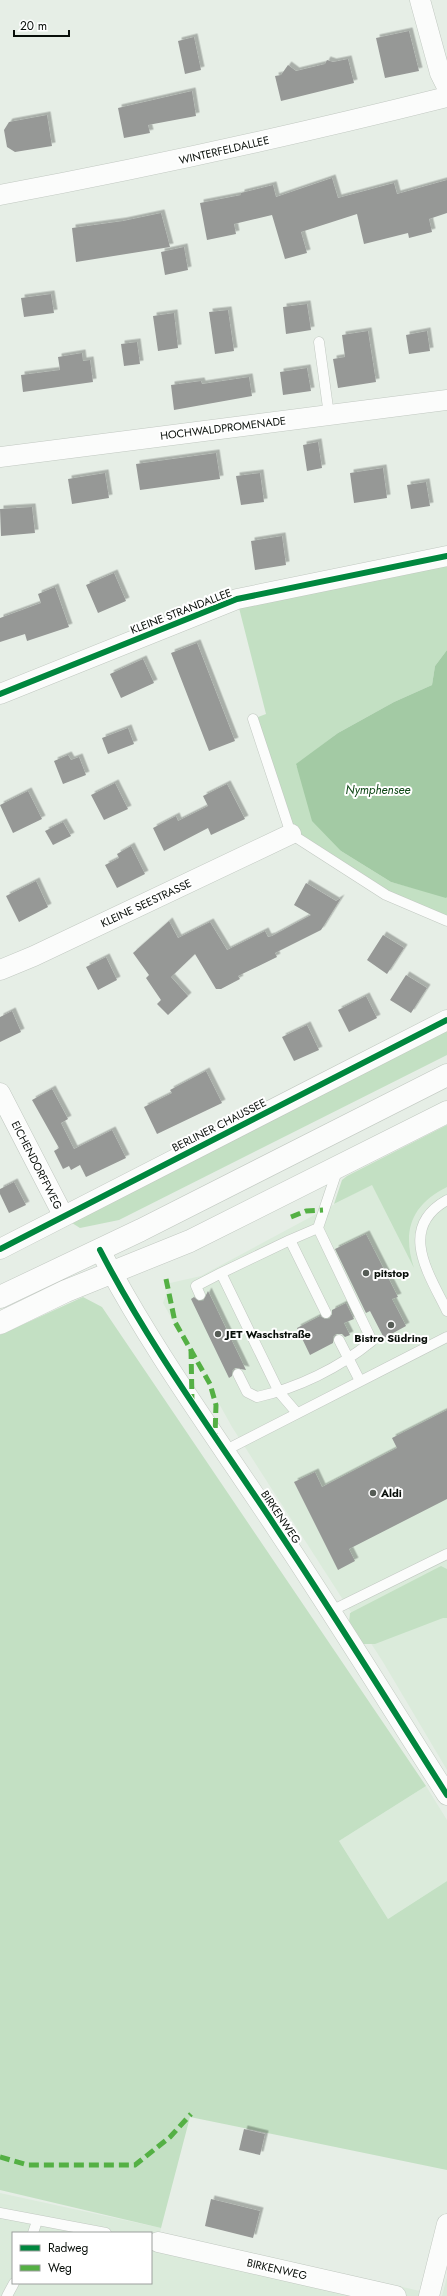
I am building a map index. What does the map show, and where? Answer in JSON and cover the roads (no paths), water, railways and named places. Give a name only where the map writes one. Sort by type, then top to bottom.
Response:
[{"type":"main road","points":[[0,1297],[100,1250],[447,1075]]},
{"type":"main road","points":[[0,1323],[66,1291],[190,1241],[447,1112]]},
{"type":"street","points":[[420,0],[440,73],[447,87]]},
{"type":"street","name":"WINTERFELDALLEE","points":[[0,195],[120,173],[229,149],[447,97]]},
{"type":"street","name":"HOCHWALDPROMENADE","points":[[0,457],[447,400]]},
{"type":"street","name":"KLEINE STRANDALLEE","points":[[0,694],[237,599],[447,556]]},
{"type":"street","name":"KLEINE SEESTRASSE","points":[[0,970],[34,956],[291,834]]},
{"type":"street","name":"BERLINER CHAUSSEE","points":[[0,1249],[447,1020]]},
{"type":"street","name":"EICHENDORFFWEG","points":[[0,1093],[63,1216]]},
{"type":"street","name":"BIRKENWEG","points":[[100,1250],[133,1310],[331,1611],[447,1795]]},
{"type":"street","points":[[429,2296],[447,2224]]},
{"type":"street","name":"BIRKENWEG","points":[[155,2242],[396,2296]]},
{"type":"lane","points":[[319,342],[329,414]]},
{"type":"lane","points":[[252,719],[291,834],[386,895],[447,921]]},
{"type":"lane","points":[[238,1374],[246,1392],[257,1397],[279,1392],[349,1360],[372,1341],[318,1228],[339,1167]]},
{"type":"lane","points":[[447,1200],[434,1208],[426,1219],[420,1239],[421,1259],[447,1311]]},
{"type":"lane","points":[[200,1295],[196,1286],[222,1272],[318,1228]]},
{"type":"lane","points":[[290,1240],[326,1313]]},
{"type":"lane","points":[[222,1272],[279,1392],[297,1413]]},
{"type":"lane","points":[[224,1450],[447,1337]]},
{"type":"lane","points":[[339,1340],[360,1381]]},
{"type":"lane","points":[[331,1611],[447,1554]]},
{"type":"lane","points":[[0,2213],[100,2232]]},
{"type":"lane","points":[[33,2232],[37,2221]]},
{"type":"lane","points":[[7,2296],[13,2284]]},
{"type":"water","name":"Nymphensee","points":[[447,650],[446,898],[391,882],[341,851],[312,821],[296,764],[338,733],[394,702],[432,685],[435,666]]},
{"type":"place","name":"pitstop","points":[[366,1273]]},
{"type":"place","name":"Bistro Südring","points":[[391,1325]]},
{"type":"place","name":"JET Waschstraße","points":[[218,1334]]},
{"type":"place","name":"Aldi","points":[[373,1493]]}]
